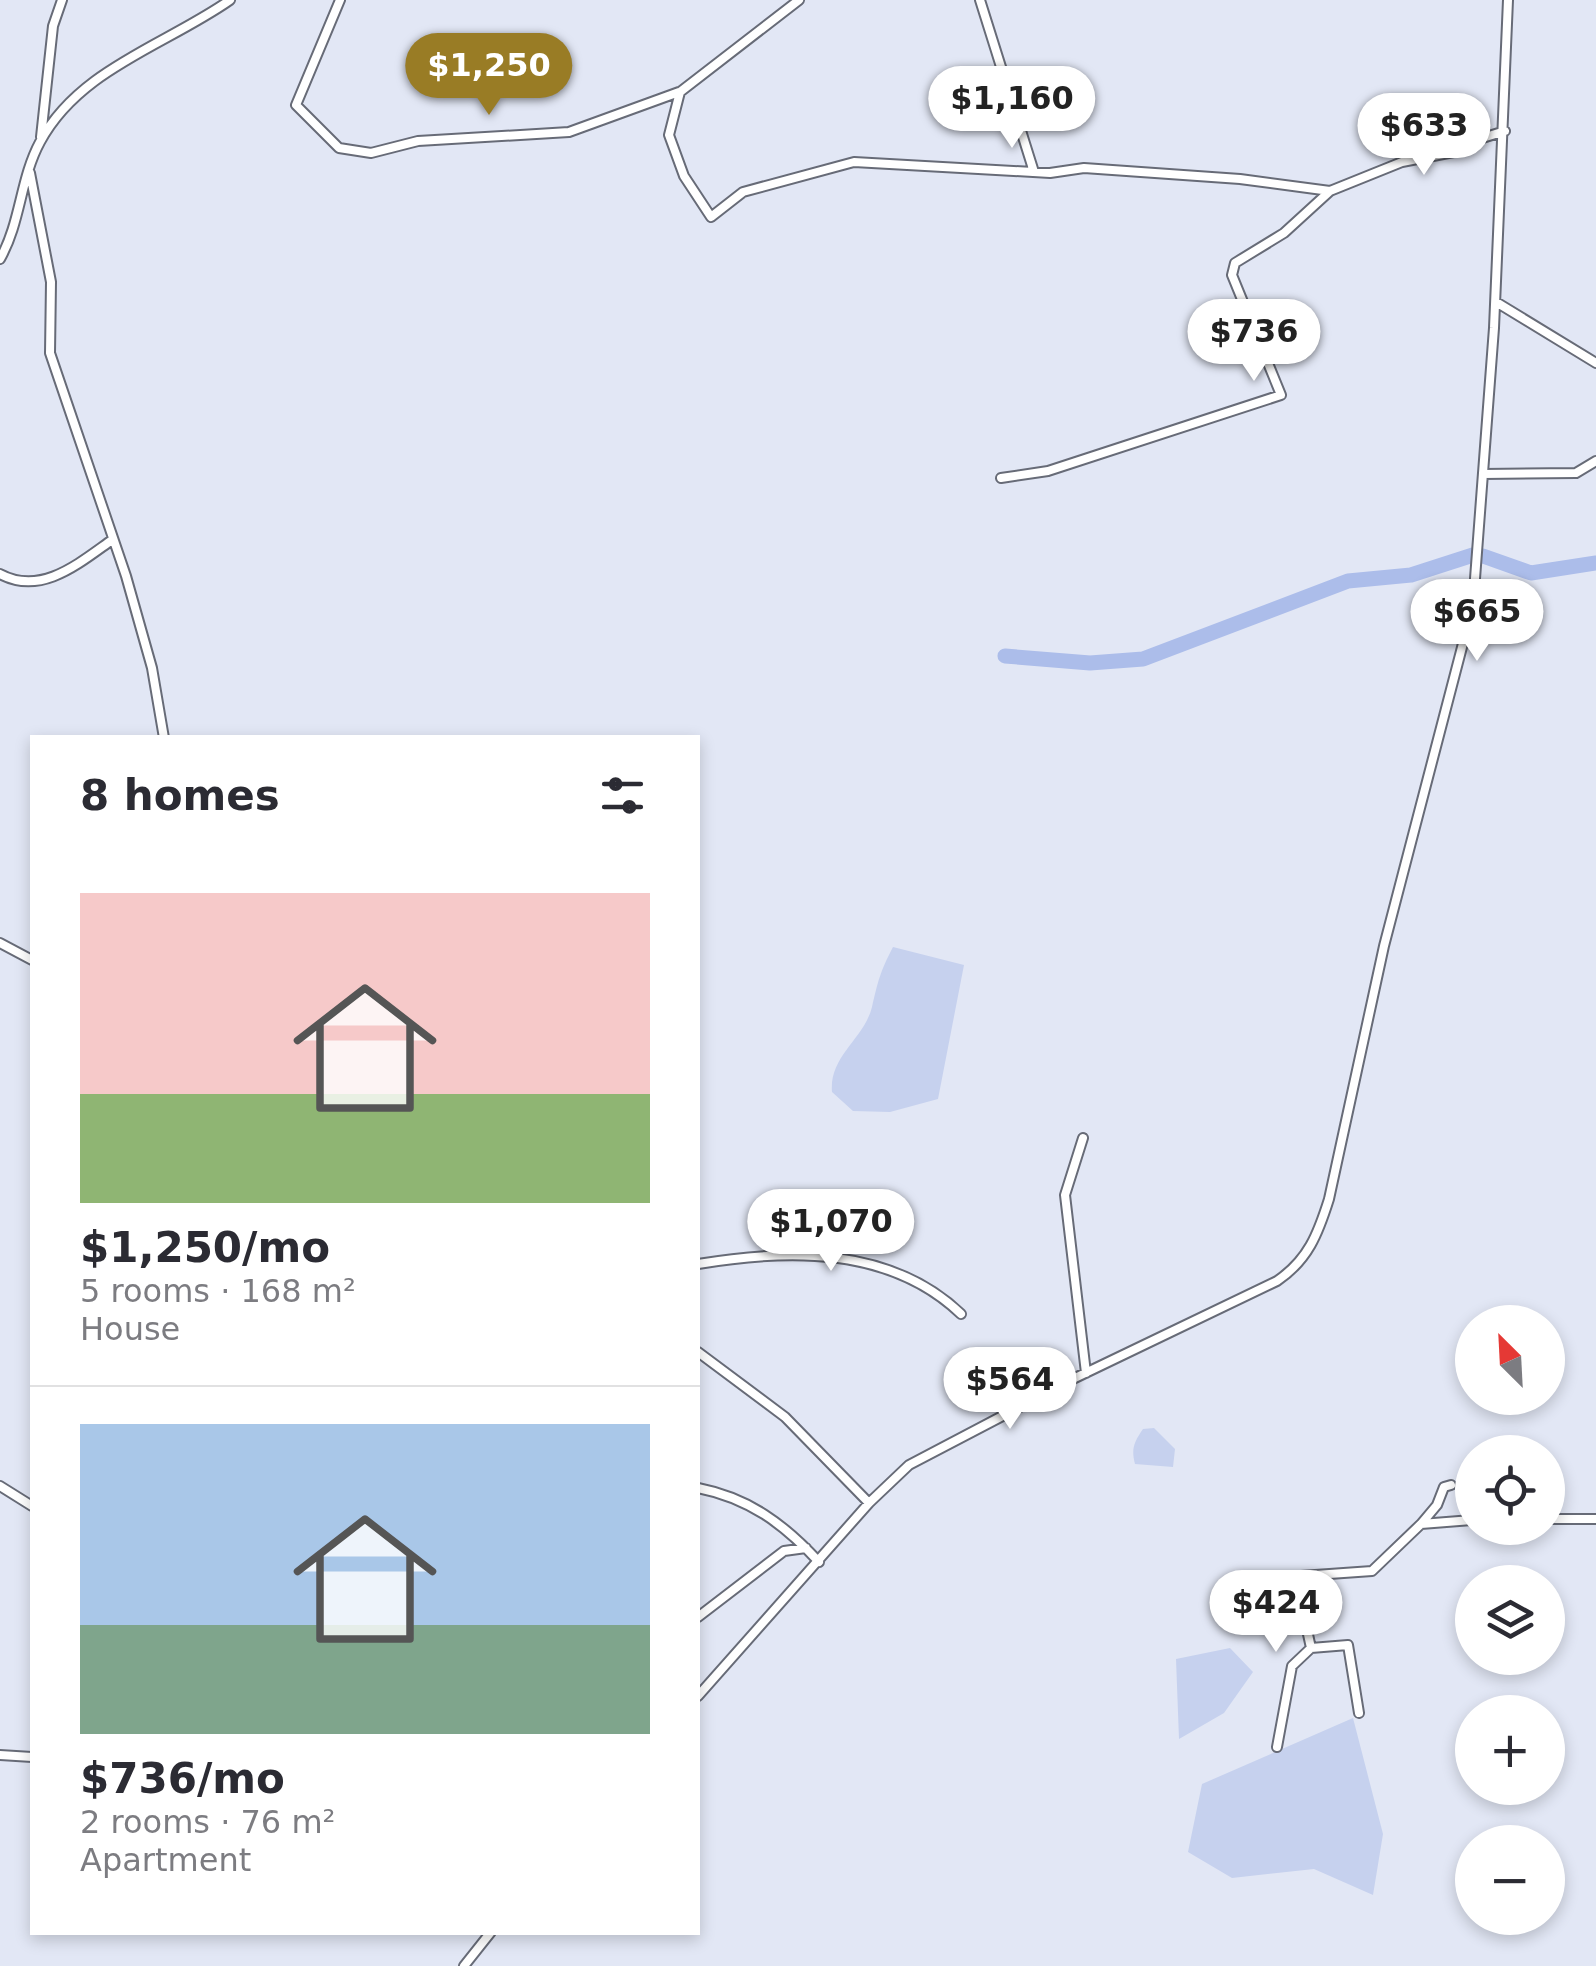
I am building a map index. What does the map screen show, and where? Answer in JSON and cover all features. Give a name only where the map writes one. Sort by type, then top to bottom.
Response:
[{"type":"street","points":[[0,258],[40,142],[52,26],[62,0]]},
{"type":"street","points":[[40,142],[99,76],[192,26],[230,0]]},
{"type":"street","points":[[340,0],[296,105],[339,148],[371,153],[418,141],[569,132],[680,92],[799,0]]},
{"type":"street","points":[[980,0],[1034,172]]},
{"type":"street","points":[[700,1694],[869,1503],[929,1452],[1278,1281],[1299,1265],[1315,1240],[1329,1199],[1384,946],[1468,634],[1496,302],[1508,0]]},
{"type":"street","points":[[680,92],[670,135],[684,176],[711,217],[743,192],[854,162],[1034,172],[1098,169],[1330,191]]},
{"type":"street","points":[[1001,478],[1048,471],[1280,395],[1232,268],[1295,225],[1330,191],[1402,162],[1464,150],[1476,140],[1505,131]]},
{"type":"street","points":[[30,173],[51,282],[50,353],[148,652],[163,735]]},
{"type":"street","points":[[1496,302],[1596,363]]},
{"type":"street","points":[[1483,474],[1576,473],[1596,461]]},
{"type":"street","points":[[0,574],[13,582],[44,583],[112,540]]},
{"type":"street","points":[[0,942],[30,959]]},
{"type":"street","points":[[1083,1138],[1064,1196],[1086,1373]]},
{"type":"street","points":[[700,1264],[784,1254],[844,1257],[922,1287],[961,1314]]},
{"type":"street","points":[[700,1353],[786,1417],[869,1503]]},
{"type":"street","points":[[1311,1648],[1298,1588],[1301,1576],[1346,1576],[1372,1570],[1420,1524],[1444,1487],[1451,1485]]},
{"type":"street","points":[[0,1486],[30,1505]]},
{"type":"street","points":[[700,1488],[726,1495],[767,1514],[819,1562]]},
{"type":"street","points":[[1565,1520],[1596,1519]]},
{"type":"street","points":[[1420,1524],[1455,1521]]},
{"type":"street","points":[[700,1615],[784,1551],[806,1548]]},
{"type":"street","points":[[1277,1747],[1292,1666],[1311,1648],[1348,1644],[1359,1714]]},
{"type":"street","points":[[0,1755],[30,1757]]},
{"type":"street","points":[[464,1966],[489,1935]]},
{"type":"shaded area","points":[[893,947],[964,965],[938,1099],[890,1112],[853,1111],[832,1092],[833,1079],[841,1058],[868,1018]]},
{"type":"shaded area","points":[[1154,1428],[1175,1449],[1173,1467],[1135,1464],[1133,1450],[1137,1438],[1143,1429]]},
{"type":"shaded area","points":[[1230,1648],[1253,1672],[1224,1713],[1179,1739],[1176,1659]]},
{"type":"shaded area","points":[[1353,1718],[1383,1834],[1373,1895],[1314,1869],[1232,1878],[1188,1852],[1202,1784]]},
{"type":"waterway","points":[[1005,656],[1090,663],[1143,659],[1348,581],[1411,575],[1473,555]]},
{"type":"waterway","points":[[1483,556],[1531,573],[1596,563]]}]
